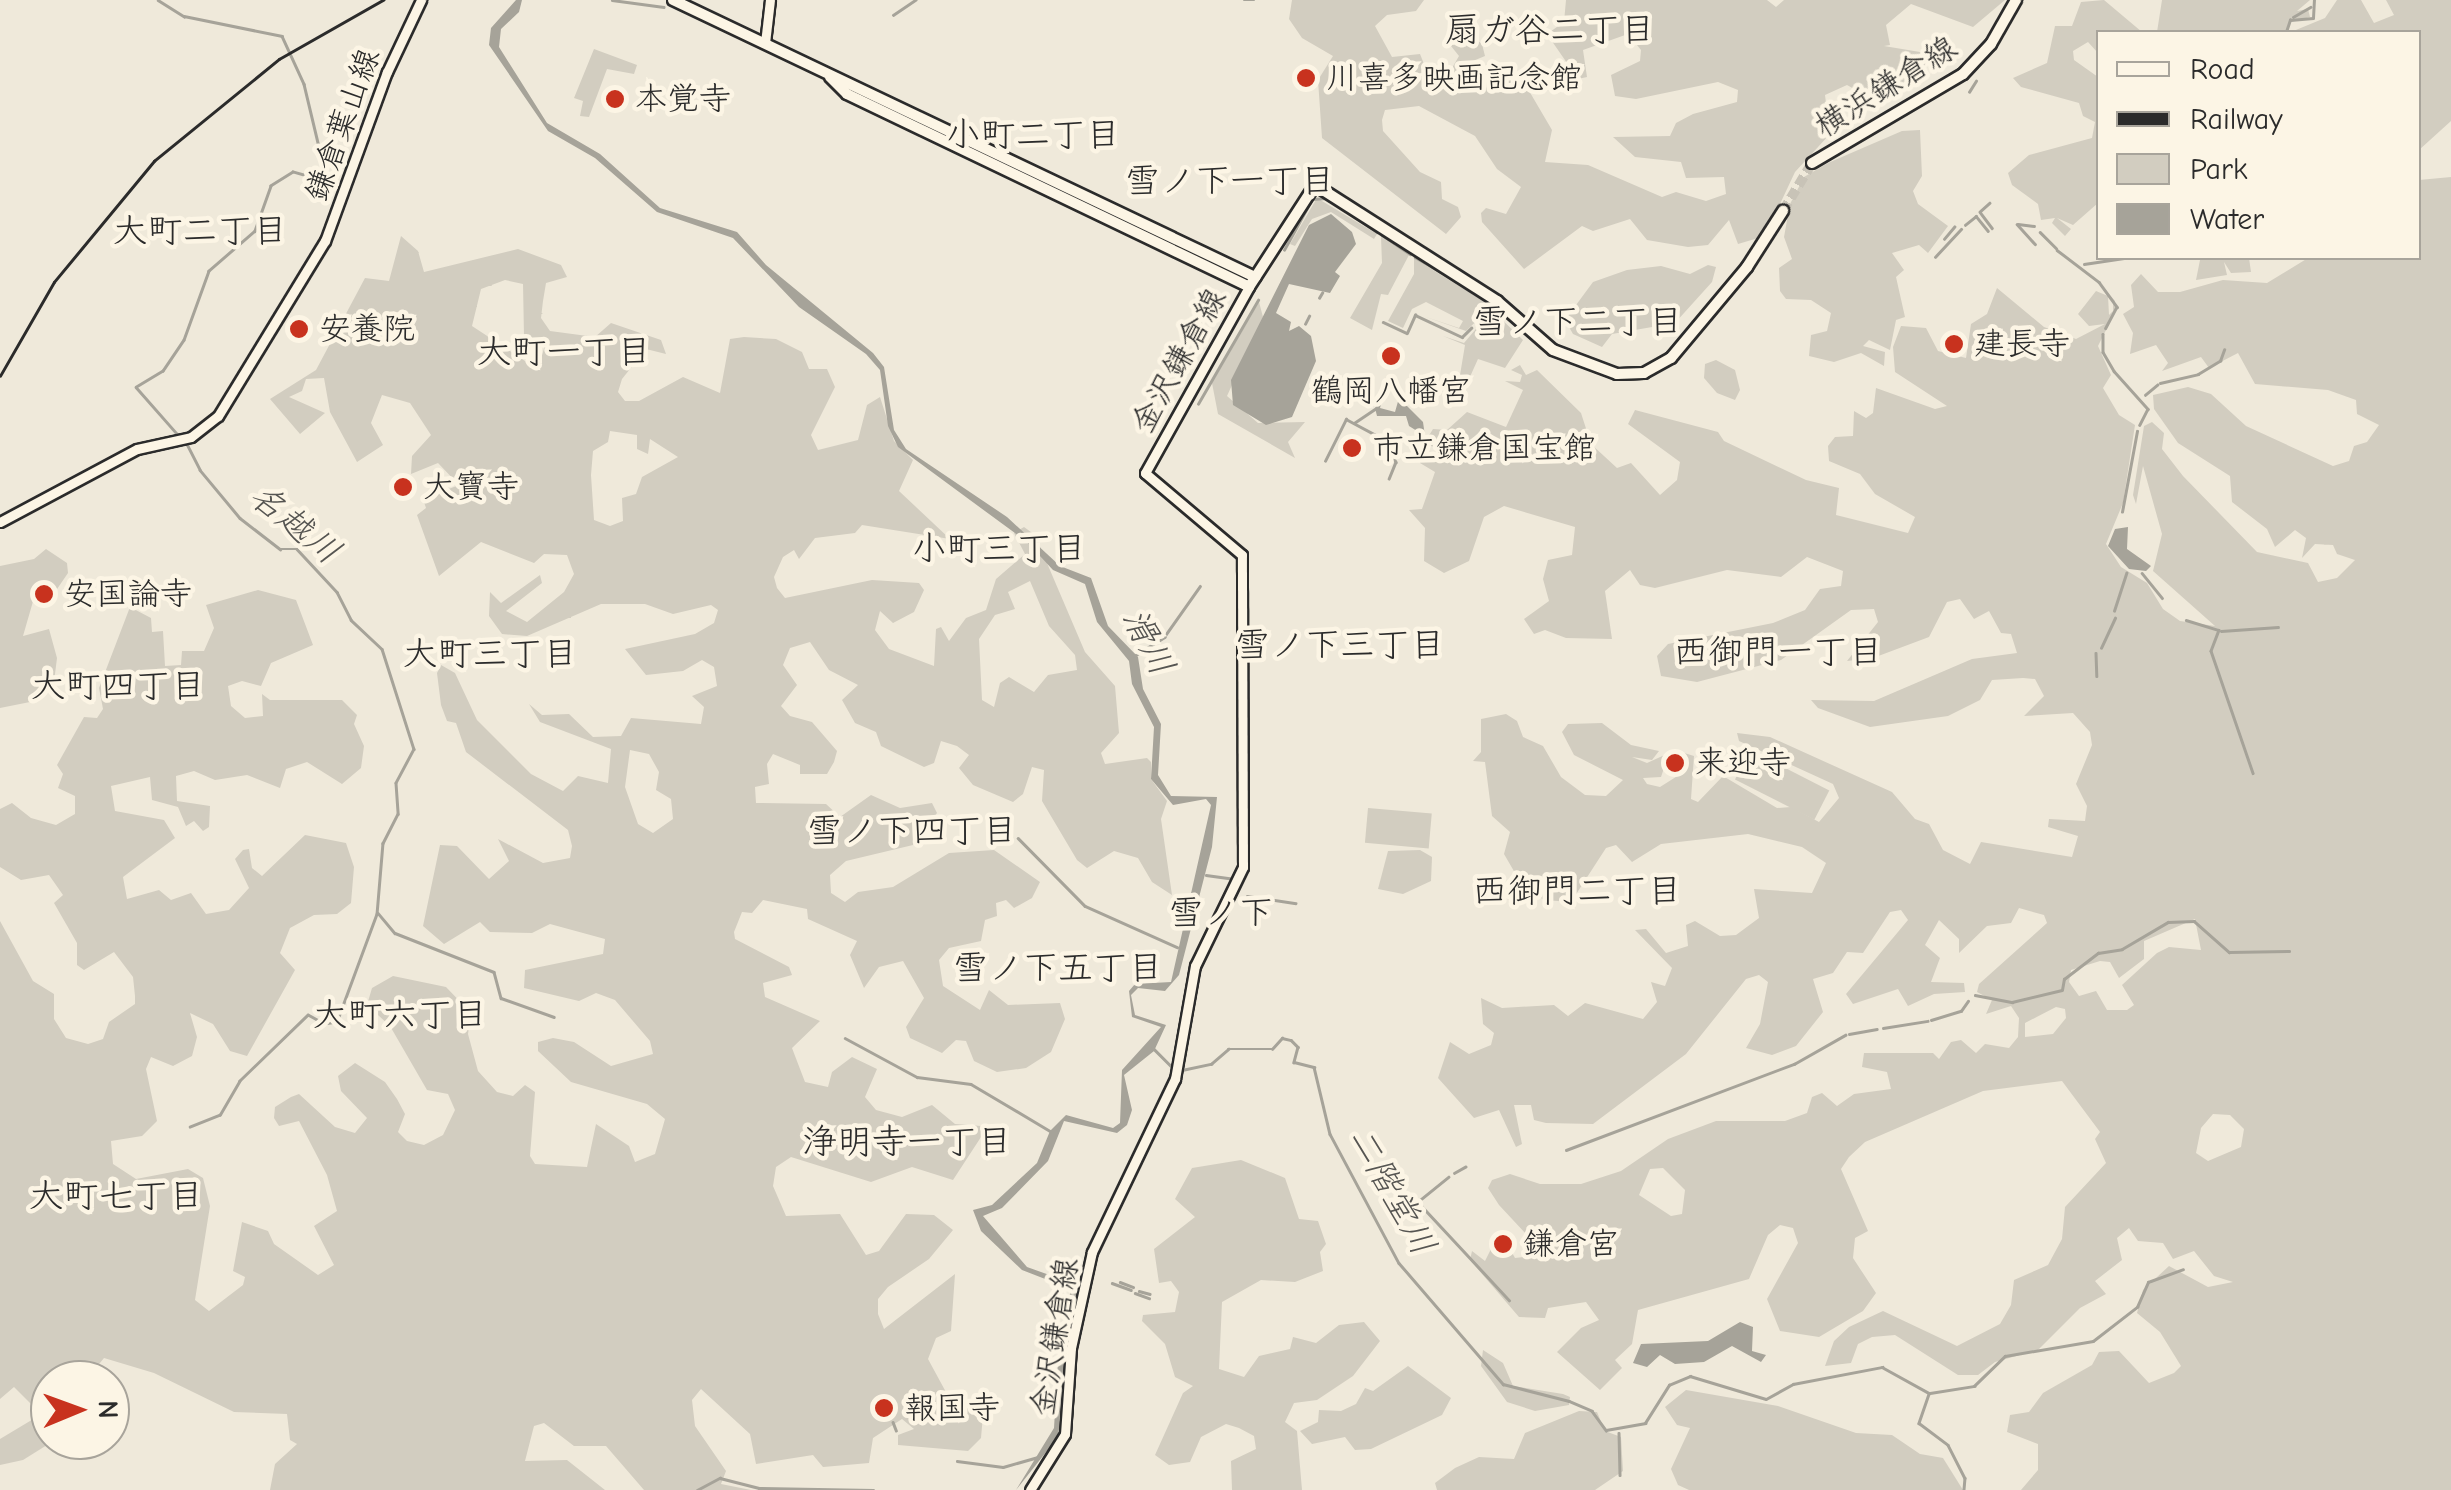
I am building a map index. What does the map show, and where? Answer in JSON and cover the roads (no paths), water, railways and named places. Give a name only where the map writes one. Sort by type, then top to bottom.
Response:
[{"type":"main road","name":"鎌倉葉山線","points":[[0,522],[138,450],[184,439],[218,416],[325,241],[387,72],[421,0]]},
{"type":"main road","points":[[673,0],[1252,282],[1314,185],[1497,300],[1553,350],[1594,368],[1635,375],[1671,358],[1755,257],[1783,211]]},
{"type":"main road","points":[[765,44],[770,0]]},
{"type":"main road","name":"横浜鎌倉線","points":[[1812,163],[1963,74],[1992,44],[2016,0]]},
{"type":"main road","name":"金沢鎌倉線","points":[[1030,1490],[1065,1434],[1071,1348],[1092,1252],[1175,1078],[1205,934],[1243,867],[1243,570],[1237,547],[1145,473],[1252,282]]},
{"type":"water","points":[[516,0],[522,0],[519,12],[501,29],[499,47],[547,123],[600,154],[660,208],[737,232],[766,265],[873,353],[884,367],[894,430],[906,449],[1007,517],[1060,566],[1091,578],[1108,626],[1138,657],[1143,689],[1161,724],[1158,775],[1171,796],[1217,797],[1212,847],[1179,975],[1165,991],[1138,988],[1131,995],[1135,1015],[1166,1025],[1154,1051],[1124,1075],[1132,1110],[1127,1125],[1117,1133],[1064,1121],[1048,1161],[1002,1208],[983,1216],[1027,1267],[1069,1282],[1077,1295],[1058,1437],[1016,1490],[1054,1428],[1059,1344],[1071,1289],[1022,1270],[981,1231],[973,1210],[992,1205],[1037,1163],[1050,1131],[1066,1115],[1113,1128],[1120,1123],[1122,1070],[1161,1027],[1132,1017],[1129,991],[1135,984],[1171,982],[1211,805],[1206,799],[1173,805],[1151,779],[1154,727],[1132,684],[1129,661],[1097,622],[1085,584],[1053,570],[1027,542],[898,447],[888,426],[880,370],[866,354],[799,307],[733,238],[657,212],[595,158],[548,131],[489,45],[491,28]]},
{"type":"water","points":[[1331,214],[1352,232],[1356,244],[1335,272],[1340,276],[1330,293],[1289,284],[1276,313],[1291,322],[1289,331],[1299,326],[1311,336],[1316,361],[1292,417],[1266,425],[1233,405],[1231,380],[1309,225]]},
{"type":"water","points":[[1384,393],[1380,408],[1395,412],[1399,398],[1423,422],[1425,436],[1409,426],[1406,416],[1377,416],[1375,408]]},
{"type":"water","points":[[2128,527],[2127,549],[2151,566],[2146,571],[2129,569],[2108,546],[2115,529]]},
{"type":"water","points":[[1740,1322],[1753,1327],[1752,1351],[1766,1355],[1761,1362],[1732,1346],[1704,1362],[1675,1364],[1660,1355],[1647,1367],[1633,1363],[1641,1344],[1708,1341]]},
{"type":"waterway","name":"名越川","points":[[158,0],[184,16],[282,36],[304,84],[324,168],[321,180],[293,172],[271,186],[255,231],[209,271],[184,340],[163,371],[136,387],[180,437]]},
{"type":"waterway","points":[[612,0],[664,7]]},
{"type":"waterway","points":[[893,15],[915,0]]},
{"type":"waterway","points":[[1244,0],[1254,0]]},
{"type":"waterway","points":[[2287,30],[2290,20],[2313,18],[2314,0]]},
{"type":"waterway","points":[[2293,17],[2310,7]]},
{"type":"waterway","points":[[1969,92],[1976,81]]},
{"type":"waterway","points":[[1284,250],[1312,199],[1326,198]]},
{"type":"waterway","points":[[1333,202],[1377,232]]},
{"type":"waterway","points":[[1990,203],[1980,212],[1992,228]]},
{"type":"waterway","points":[[1965,225],[1976,216],[1988,231]]},
{"type":"waterway","points":[[2017,224],[2035,244]]},
{"type":"waterway","points":[[2018,224],[2034,226]]},
{"type":"waterway","points":[[1944,239],[1954,227]]},
{"type":"waterway","points":[[1935,257],[1961,229]]},
{"type":"waterway","points":[[2040,232],[2056,248]]},
{"type":"waterway","points":[[1382,235],[1410,254]]},
{"type":"waterway","points":[[2057,250],[2099,282],[2117,307],[2106,328]]},
{"type":"waterway","points":[[1415,257],[1453,279]]},
{"type":"waterway","points":[[2084,264],[2111,260]]},
{"type":"waterway","points":[[1319,298],[1322,293]]},
{"type":"waterway","points":[[1198,404],[1258,300]]},
{"type":"waterway","points":[[1383,322],[1407,333],[1415,315],[1462,337],[1471,328]]},
{"type":"waterway","points":[[1305,324],[1309,316]]},
{"type":"waterway","points":[[1518,325],[1541,347]]},
{"type":"waterway","points":[[2103,334],[2103,352],[2114,371],[2148,409],[2140,425]]},
{"type":"waterway","points":[[2160,383],[2198,374],[2220,361],[2224,350]]},
{"type":"waterway","points":[[2145,395],[2157,385]]},
{"type":"waterway","points":[[1354,423],[1375,409]]},
{"type":"waterway","points":[[1325,461],[1346,419],[1387,441],[1396,462],[1389,479]]},
{"type":"waterway","points":[[2122,512],[2137,431]]},
{"type":"waterway","name":"名越川","points":[[186,442],[200,470],[240,518],[280,549],[297,549],[337,592],[351,620],[382,649],[414,749],[396,783],[398,814],[383,843],[377,914],[337,1022],[324,1024],[308,1015],[240,1081],[220,1115],[190,1127]]},
{"type":"waterway","points":[[2114,611],[2126,573]]},
{"type":"waterway","points":[[2142,573],[2162,598]]},
{"type":"waterway","name":"滑川","points":[[1134,656],[1164,637],[1200,586]]},
{"type":"waterway","points":[[2101,648],[2115,618]]},
{"type":"waterway","points":[[2186,620],[2219,630],[2211,651],[2253,773]]},
{"type":"waterway","points":[[2221,631],[2278,627]]},
{"type":"waterway","points":[[2096,653],[2097,676]]},
{"type":"waterway","points":[[1018,838],[1085,906],[1177,947]]},
{"type":"waterway","points":[[1206,875],[1233,879]]},
{"type":"waterway","points":[[1247,896],[1295,903]]},
{"type":"waterway","points":[[378,913],[395,933],[494,972],[501,998],[554,1017]]},
{"type":"waterway","points":[[1975,995],[2012,1002],[2062,990],[2064,979],[2098,953],[2122,949],[2168,922],[2194,921],[2229,952],[2289,951]]},
{"type":"waterway","points":[[1931,1020],[1961,1011],[1968,1001]]},
{"type":"waterway","points":[[1883,1028],[1927,1021]]},
{"type":"waterway","points":[[1849,1034],[1877,1029]]},
{"type":"waterway","points":[[1566,1150],[1794,1064],[1845,1035]]},
{"type":"waterway","points":[[845,1038],[917,1077],[971,1084],[1050,1131]]},
{"type":"waterway","name":"二階堂川","points":[[1182,1070],[1211,1064],[1228,1049],[1272,1049],[1282,1038],[1291,1040],[1298,1047],[1294,1062],[1314,1067],[1330,1134],[1399,1263],[1503,1384],[1592,1411],[1606,1430],[1645,1423],[1669,1385],[1690,1376],[1766,1399],[1793,1384],[1882,1367],[1929,1393]]},
{"type":"waterway","name":"二階堂川","points":[[1153,1048],[1174,1069]]},
{"type":"waterway","points":[[1454,1173],[1465,1167]]},
{"type":"waterway","points":[[1449,1177],[1418,1202],[1509,1300]]},
{"type":"waterway","points":[[1930,1393],[1974,1386],[2005,1356],[2093,1341],[2137,1307],[2148,1282],[2183,1269]]},
{"type":"waterway","points":[[1120,1282],[1133,1287]]},
{"type":"waterway","points":[[1112,1283],[1131,1290]]},
{"type":"waterway","points":[[1139,1291],[1150,1294]]},
{"type":"waterway","points":[[1135,1293],[1149,1298]]},
{"type":"waterway","name":"二階堂川","points":[[1929,1394],[1919,1423],[1948,1445],[1965,1478],[1964,1490]]},
{"type":"waterway","points":[[893,1422],[896,1430]]},
{"type":"waterway","name":"二階堂川","points":[[1619,1433],[1620,1475]]},
{"type":"waterway","points":[[957,1461],[1003,1467],[1037,1457]]},
{"type":"waterway","points":[[697,1490],[720,1478],[759,1488],[873,1490]]},
{"type":"tunnel","points":[[1783,211],[1812,163]]},
{"type":"railway","points":[[0,376],[54,282],[154,161],[279,59],[383,0]]},
{"type":"place","name":"川喜多映画記念館","points":[[1306,78]]},
{"type":"place","name":"本覚寺","points":[[615,99]]},
{"type":"place","name":"安養院","points":[[299,329]]},
{"type":"place","name":"建長寺","points":[[1954,344]]},
{"type":"place","name":"鶴岡八幡宮","points":[[1391,356]]},
{"type":"place","name":"市立鎌倉国宝館","points":[[1352,448]]},
{"type":"place","name":"大寶寺","points":[[403,487]]},
{"type":"place","name":"安国論寺","points":[[44,594]]},
{"type":"place","name":"来迎寺","points":[[1675,763]]},
{"type":"place","name":"鎌倉宮","points":[[1503,1244]]},
{"type":"place","name":"報国寺","points":[[884,1408]]},
{"type":"district","name":"扇ガ谷二丁目","points":[[1550,30]]},
{"type":"district","name":"小町二丁目","points":[[1033,135]]},
{"type":"district","name":"雪ノ下一丁目","points":[[1230,181]]},
{"type":"district","name":"大町二丁目","points":[[200,231]]},
{"type":"district","name":"雪ノ下二丁目","points":[[1578,322]]},
{"type":"district","name":"大町一丁目","points":[[564,352]]},
{"type":"district","name":"小町三丁目","points":[[999,549]]},
{"type":"district","name":"雪ノ下三丁目","points":[[1340,645]]},
{"type":"district","name":"西御門一丁目","points":[[1778,652]]},
{"type":"district","name":"大町三丁目","points":[[490,654]]},
{"type":"district","name":"大町四丁目","points":[[118,686]]},
{"type":"district","name":"雪ノ下四丁目","points":[[912,831]]},
{"type":"district","name":"西御門二丁目","points":[[1577,891]]},
{"type":"district","name":"雪ノ下","points":[[1221,913]]},
{"type":"district","name":"雪ノ下五丁目","points":[[1058,968]]},
{"type":"district","name":"大町六丁目","points":[[400,1015]]},
{"type":"district","name":"浄明寺一丁目","points":[[907,1142]]},
{"type":"district","name":"大町七丁目","points":[[116,1196]]}]
